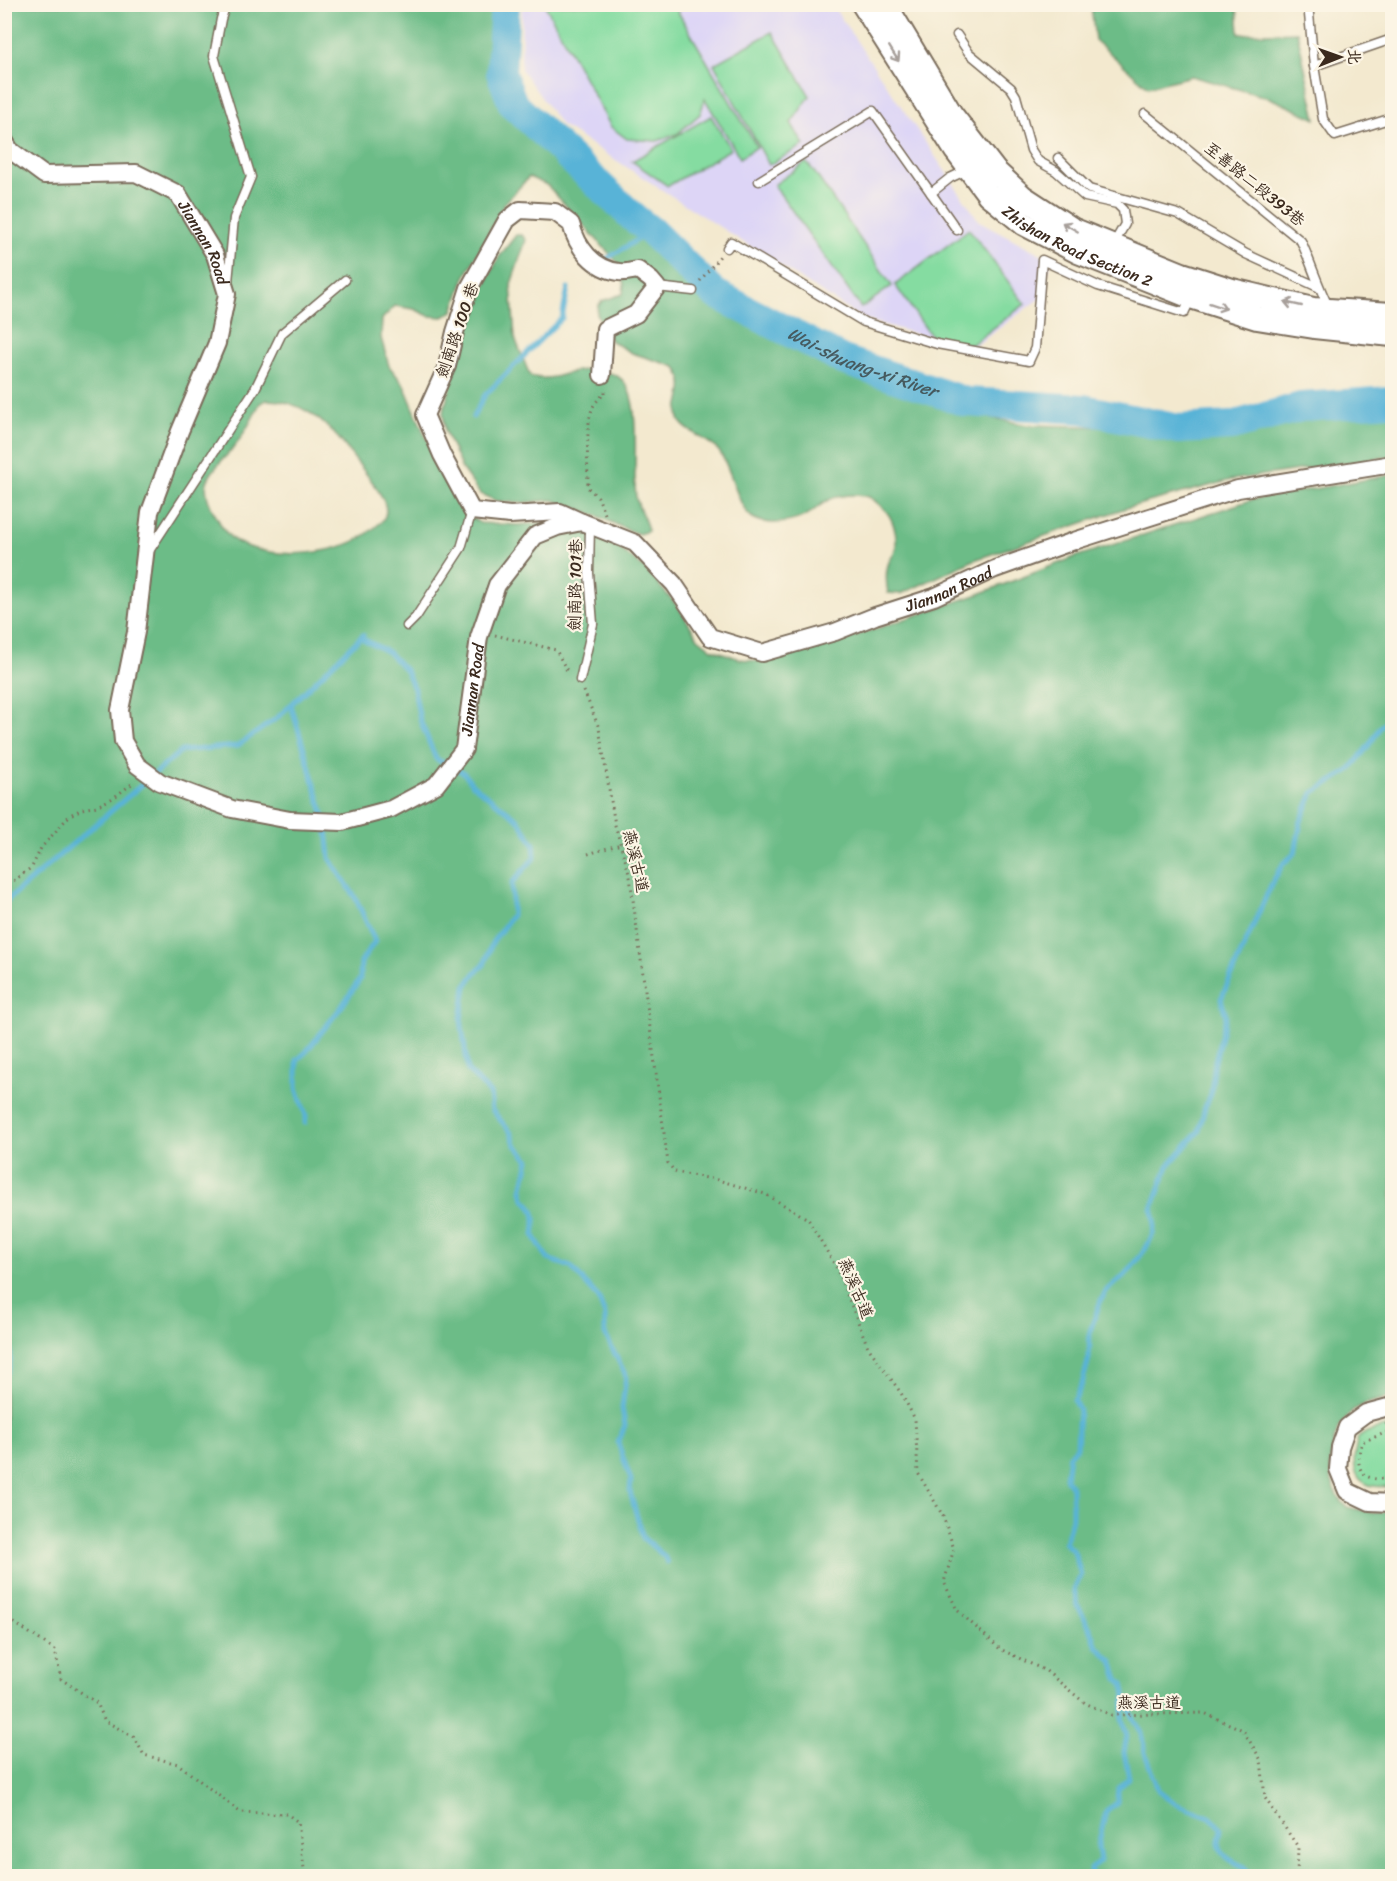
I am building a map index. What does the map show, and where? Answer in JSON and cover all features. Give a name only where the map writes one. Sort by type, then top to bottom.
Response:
[{"type":"street","name":"Zhishan Road Section 2","points":[[863,4],[956,151],[988,194],[1024,224],[1078,252],[1191,297],[1257,318],[1330,320],[1392,314]]},
{"type":"street","name":"Zhishan Road Section 2","points":[[885,4],[951,114],[994,171],[1023,197],[1072,230],[1182,274],[1232,290],[1313,309],[1330,320],[1392,334]]},
{"type":"street","name":"Jiannan Road","points":[[4,140],[10,150],[44,175],[136,173],[178,194],[215,255],[227,294],[217,344],[180,431],[150,512],[136,632],[120,710],[123,741],[138,765],[152,776],[232,809],[290,820],[342,822],[391,809],[436,784],[464,749],[479,637],[497,585],[535,536],[557,527],[586,524],[635,543],[674,584],[710,637],[762,653],[835,632],[934,597],[995,569],[1074,541],[1238,489],[1392,464]]},
{"type":"street","name":"劍南路 100 巷","points":[[472,511],[442,455],[425,415],[447,366],[469,288],[507,220],[520,210],[555,212],[572,224],[574,237],[594,264],[619,273],[638,270],[657,286]]},
{"type":"street","points":[[602,375],[605,329],[636,314],[657,286]]},
{"type":"street","points":[[472,511],[510,515],[560,512],[586,524]]},
{"type":"street","points":[[1386,1407],[1366,1413],[1347,1427],[1340,1447],[1338,1469],[1347,1491],[1370,1502],[1392,1503]]},
{"type":"lane","points":[[226,4],[214,56],[251,177],[234,218],[227,294]]},
{"type":"lane","points":[[1308,4],[1314,66],[1323,119],[1335,136],[1392,118]]},
{"type":"lane","points":[[957,35],[969,53],[1011,88],[1016,96],[1031,150],[1038,160],[1056,171],[1085,197],[1117,204],[1123,210],[1125,224],[1112,246]]},
{"type":"lane","points":[[1314,66],[1392,39]]},
{"type":"lane","points":[[759,181],[873,111],[957,230]]},
{"type":"lane","name":"至善路二段393巷","points":[[1145,114],[1301,241],[1330,320]]},
{"type":"lane","points":[[1058,158],[1089,189],[1178,214],[1246,254],[1318,287]]},
{"type":"lane","points":[[931,193],[950,178],[970,169]]},
{"type":"lane","points":[[727,248],[731,242],[864,322],[937,344],[1029,361],[1035,348],[1042,260],[1098,286],[1184,313],[1191,297]]},
{"type":"lane","points":[[145,556],[255,389],[282,333],[345,280]]},
{"type":"lane","name":"劍南路 100 巷","points":[[657,286],[693,291]]},
{"type":"lane","points":[[406,626],[416,617],[461,548],[472,511]]},
{"type":"lane","name":"劍南路 101巷","points":[[580,680],[593,624],[586,524]]},
{"type":"path","points":[[693,291],[727,248]]},
{"type":"path","points":[[586,524],[607,519],[598,497],[588,488],[589,421],[593,406],[605,393],[602,375]]},
{"type":"path","name":"燕溪古道","points":[[492,635],[556,650],[566,669],[580,680],[599,728],[615,825],[630,877],[668,1163],[675,1172],[718,1180],[765,1194],[808,1218],[836,1267],[868,1347],[902,1394],[915,1419],[918,1473],[943,1516],[954,1549],[944,1582],[957,1610],[1000,1650],[1046,1671],[1085,1703],[1112,1715],[1204,1713],[1243,1730],[1261,1760],[1265,1798],[1298,1847],[1297,1876]]},
{"type":"path","points":[[4,888],[32,867],[40,848],[70,814],[97,806],[152,776]]},
{"type":"path","points":[[588,854],[621,844]]},
{"type":"path","points":[[1386,1407],[1391,1432],[1362,1442],[1359,1466],[1367,1478],[1377,1481],[1392,1478]]},
{"type":"path","points":[[4,1616],[55,1650],[61,1679],[98,1704],[105,1721],[134,1737],[144,1755],[178,1764],[240,1812],[287,1814],[298,1822],[306,1876]]},
{"type":"shaded area","points":[[522,5],[832,5],[979,221],[1052,260],[1039,299],[971,349],[863,319],[561,125],[521,69]]},
{"type":"green space","points":[[5,5],[495,5],[494,68],[502,95],[518,122],[543,148],[570,169],[709,298],[758,329],[831,366],[962,412],[1027,425],[1110,427],[1158,436],[1217,436],[1324,417],[1392,412],[1392,456],[1231,480],[1126,508],[974,560],[901,594],[888,593],[886,574],[896,548],[895,531],[886,512],[871,498],[840,496],[825,502],[804,516],[782,523],[759,521],[747,513],[718,450],[686,427],[679,419],[682,383],[676,367],[632,353],[611,341],[597,314],[598,306],[602,301],[623,294],[624,284],[618,263],[547,185],[529,177],[504,204],[464,279],[453,311],[443,317],[429,316],[414,309],[395,306],[382,319],[381,338],[389,366],[404,385],[461,510],[480,523],[517,525],[540,523],[589,533],[616,546],[645,569],[679,608],[698,638],[712,649],[740,659],[765,662],[831,644],[979,594],[1075,557],[1251,500],[1392,475],[1392,1397],[1365,1404],[1345,1419],[1334,1442],[1330,1468],[1337,1494],[1347,1507],[1373,1513],[1392,1512],[1392,1876],[5,1876]],"holes":[[[267,400],[280,401],[303,409],[323,422],[340,440],[381,496],[385,504],[385,516],[378,525],[360,538],[327,550],[289,554],[254,549],[239,543],[228,535],[220,524],[207,495],[206,486],[209,477],[239,441],[260,403]]]},
{"type":"green space","points":[[545,5],[674,5],[757,147],[740,158],[705,99],[700,114],[677,134],[657,141],[627,139],[611,127]]},
{"type":"green space","points":[[1091,5],[1237,5],[1239,34],[1297,32],[1316,119],[1270,98],[1191,76],[1148,87],[1095,40]]},
{"type":"green space","points":[[772,32],[810,96],[791,123],[804,145],[769,165],[714,64]]},
{"type":"green space","points":[[711,116],[731,149],[668,186],[632,161]]},
{"type":"green space","points":[[806,162],[892,286],[861,308],[774,185]]},
{"type":"green space","points":[[969,229],[1025,304],[971,345],[931,336],[895,285]]},
{"type":"green space","points":[[516,235],[522,235],[526,240],[511,284],[515,338],[530,376],[547,378],[593,370],[613,374],[625,383],[631,396],[634,412],[636,497],[648,531],[639,534],[553,500],[518,503],[497,501],[480,494],[462,469],[445,431],[443,412],[474,308],[499,257]]},
{"type":"green space","points":[[1392,1425],[1392,1486],[1370,1485],[1358,1476],[1355,1469],[1355,1449],[1358,1438],[1367,1432]]},
{"type":"waterway","name":"Wai-shuang-xi River","points":[[505,4],[501,73],[513,104],[634,218],[651,231],[714,293],[843,360],[966,402],[1083,409],[1178,429],[1232,426],[1301,407],[1392,401]]},
{"type":"waterway","points":[[605,260],[651,231]]},
{"type":"waterway","points":[[473,417],[485,395],[562,318],[568,288]]},
{"type":"waterway","points":[[4,903],[181,751],[237,746],[277,718],[363,635]]},
{"type":"waterway","points":[[361,638],[388,652],[406,671],[414,689],[420,720],[436,759],[464,773],[473,785],[518,819],[534,844],[535,857],[512,883],[512,915],[492,943],[484,965],[466,986],[461,1019],[468,1071],[490,1093],[492,1110],[529,1160],[522,1190],[524,1199],[535,1216],[534,1236],[548,1259],[571,1267],[598,1297],[605,1315],[605,1334],[626,1376],[622,1408],[625,1425],[618,1443],[631,1480],[630,1492],[643,1538],[664,1556],[667,1562]]},
{"type":"waterway","points":[[291,705],[323,813],[330,858],[355,897],[375,941],[361,962],[360,979],[342,1006],[297,1060],[297,1088],[306,1116],[305,1123]]},
{"type":"waterway","points":[[1253,1876],[1245,1867],[1222,1852],[1219,1843],[1221,1827],[1210,1817],[1176,1804],[1158,1790],[1145,1753],[1142,1734],[1128,1707],[1123,1684],[1118,1679],[1112,1661],[1096,1645],[1093,1634],[1078,1606],[1074,1589],[1081,1575],[1074,1552],[1065,1543],[1072,1518],[1072,1488],[1066,1478],[1069,1455],[1077,1447],[1079,1410],[1074,1401],[1082,1384],[1089,1358],[1090,1331],[1101,1300],[1107,1290],[1129,1271],[1146,1248],[1153,1234],[1155,1221],[1152,1209],[1168,1166],[1199,1131],[1211,1094],[1214,1065],[1226,1016],[1221,999],[1271,885],[1283,864],[1295,853],[1301,821],[1313,793],[1350,770],[1380,727],[1392,718]]},
{"type":"waterway","points":[[4,1327],[10,1352],[9,1365],[4,1378]]},
{"type":"waterway","points":[[1092,1876],[1091,1869],[1100,1861],[1098,1846],[1106,1811],[1117,1802],[1118,1789],[1129,1778],[1124,1752],[1127,1736],[1122,1719],[1125,1700]]}]
